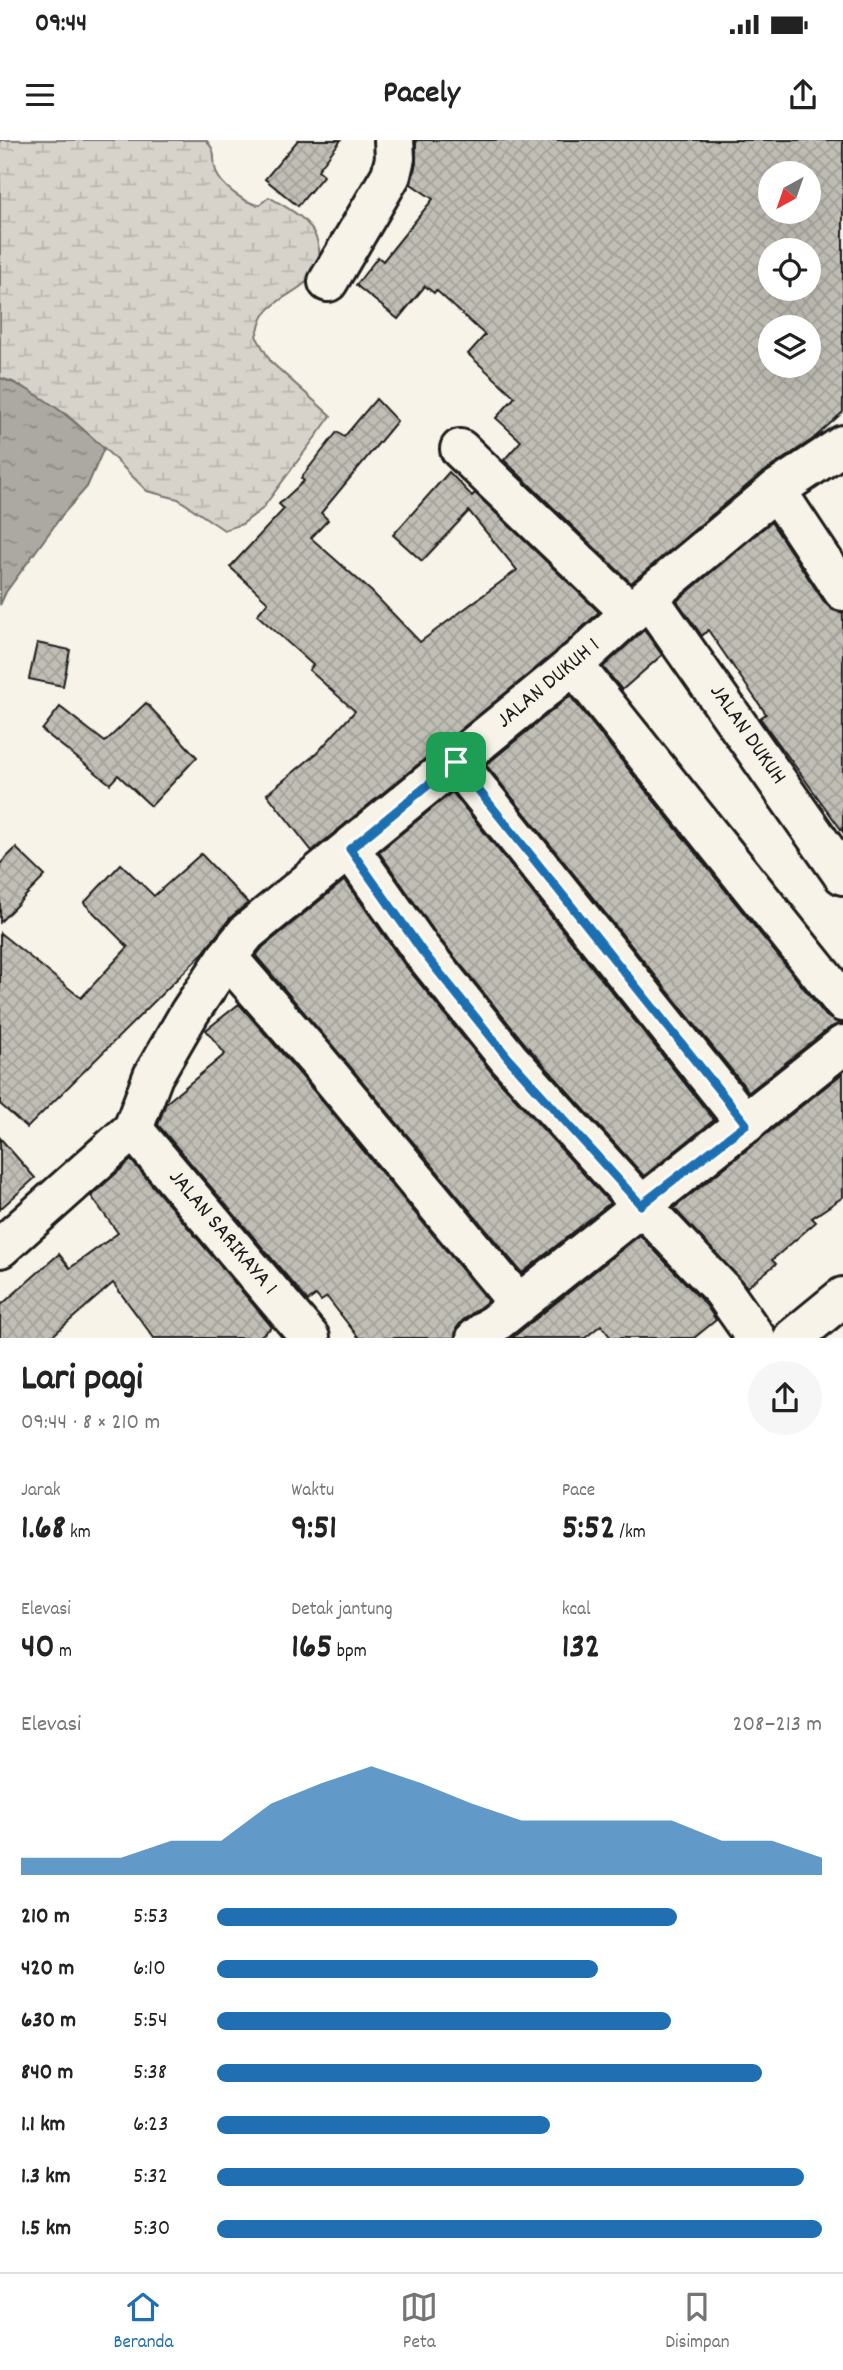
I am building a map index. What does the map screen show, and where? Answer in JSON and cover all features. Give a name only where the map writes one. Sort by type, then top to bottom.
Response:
[{"type":"main road","points":[[328,282],[391,175],[395,158],[394,140]]},
{"type":"main road","name":"JALAN DUKUH 1","points":[[0,1248],[133,1129],[153,1076],[227,957],[247,932],[456,762],[776,491],[843,445]]},
{"type":"main road","name":"JALAN DUKUH","points":[[460,449],[640,605],[843,875]]},
{"type":"main road","points":[[776,491],[843,592]]},
{"type":"main road","points":[[573,664],[843,1002]]},
{"type":"main road","points":[[456,762],[746,1124]]},
{"type":"main road","points":[[350,849],[422,951],[509,1059],[723,1291],[756,1338]]},
{"type":"main road","points":[[227,957],[316,1059],[518,1303]]},
{"type":"main road","points":[[476,1338],[843,1045]]},
{"type":"main road","name":"JALAN SARIKAYA 1","points":[[133,1129],[308,1337]]},
{"type":"main road","points":[[793,1338],[843,1297]]},
{"type":"green space","points":[[0,140],[206,140],[214,152],[218,177],[228,188],[253,204],[259,205],[269,197],[301,217],[313,231],[319,249],[319,262],[315,272],[309,280],[272,307],[263,317],[256,336],[271,362],[331,416],[262,509],[242,524],[224,530],[178,499],[147,491],[67,415],[13,382],[0,378]]},
{"type":"water","points":[[0,378],[43,398],[104,448],[87,487],[63,514],[6,592],[0,605]]},
{"type":"building","points":[[298,140],[341,140],[318,170],[324,175],[298,206],[265,179]]},
{"type":"building","points":[[416,140],[843,140],[843,412],[813,439],[762,473],[631,583],[504,460],[521,441],[496,418],[515,397],[468,354],[485,335],[436,290],[434,293],[425,286],[398,319],[356,285],[378,257],[383,261],[433,199],[411,184],[416,163]]},
{"type":"building","points":[[376,399],[397,421],[321,513],[328,520],[311,538],[372,592],[420,642],[517,570],[469,511],[422,561],[393,535],[449,472],[472,496],[475,493],[599,612],[557,651],[312,851],[267,794],[317,753],[355,711],[309,670],[313,665],[257,615],[268,602],[230,567],[284,509],[279,504],[304,481],[301,478],[337,432],[344,437]]},
{"type":"building","points":[[771,522],[825,603],[833,610],[843,613],[843,832],[760,718],[766,714],[708,630],[702,636],[677,601]]},
{"type":"building","points":[[644,630],[662,655],[622,690],[603,667]]},
{"type":"building","points":[[37,643],[70,650],[63,686],[29,679]]},
{"type":"building","points":[[570,696],[826,1016],[839,1024],[829,1028],[749,1092],[486,765]]},
{"type":"building","points":[[146,703],[197,757],[151,806],[118,775],[110,784],[42,730],[60,707],[105,742]]},
{"type":"building","points":[[452,792],[714,1120],[644,1176],[526,1045],[439,938],[379,852]]},
{"type":"building","points":[[16,848],[45,876],[0,922],[0,864]]},
{"type":"building","points":[[201,854],[248,903],[230,918],[203,953],[27,1128],[0,1104],[0,933],[81,998],[128,947],[84,903],[121,864],[154,896]]},
{"type":"building","points":[[345,880],[404,964],[492,1073],[610,1203],[522,1273],[256,956],[263,947]]},
{"type":"building","points":[[239,1004],[488,1301],[462,1321],[456,1329],[455,1338],[359,1338],[327,1297],[321,1301],[316,1295],[308,1301],[158,1125],[166,1103],[225,1054],[206,1030]]},
{"type":"building","points":[[843,1073],[843,1197],[812,1218],[816,1222],[772,1260],[776,1264],[747,1287],[674,1208]]},
{"type":"building","points":[[0,1138],[35,1178],[0,1209]]},
{"type":"building","points":[[131,1160],[272,1327],[258,1338],[154,1338],[113,1283],[50,1338],[0,1338],[0,1306],[59,1254],[70,1268],[118,1233],[91,1196]]},
{"type":"building","points":[[640,1235],[706,1305],[716,1320],[694,1338],[611,1338],[601,1325],[585,1338],[512,1338]]},
{"type":"route","points":[[456,762],[746,1124],[641,1205],[509,1059],[422,951],[350,849],[456,762]]}]
